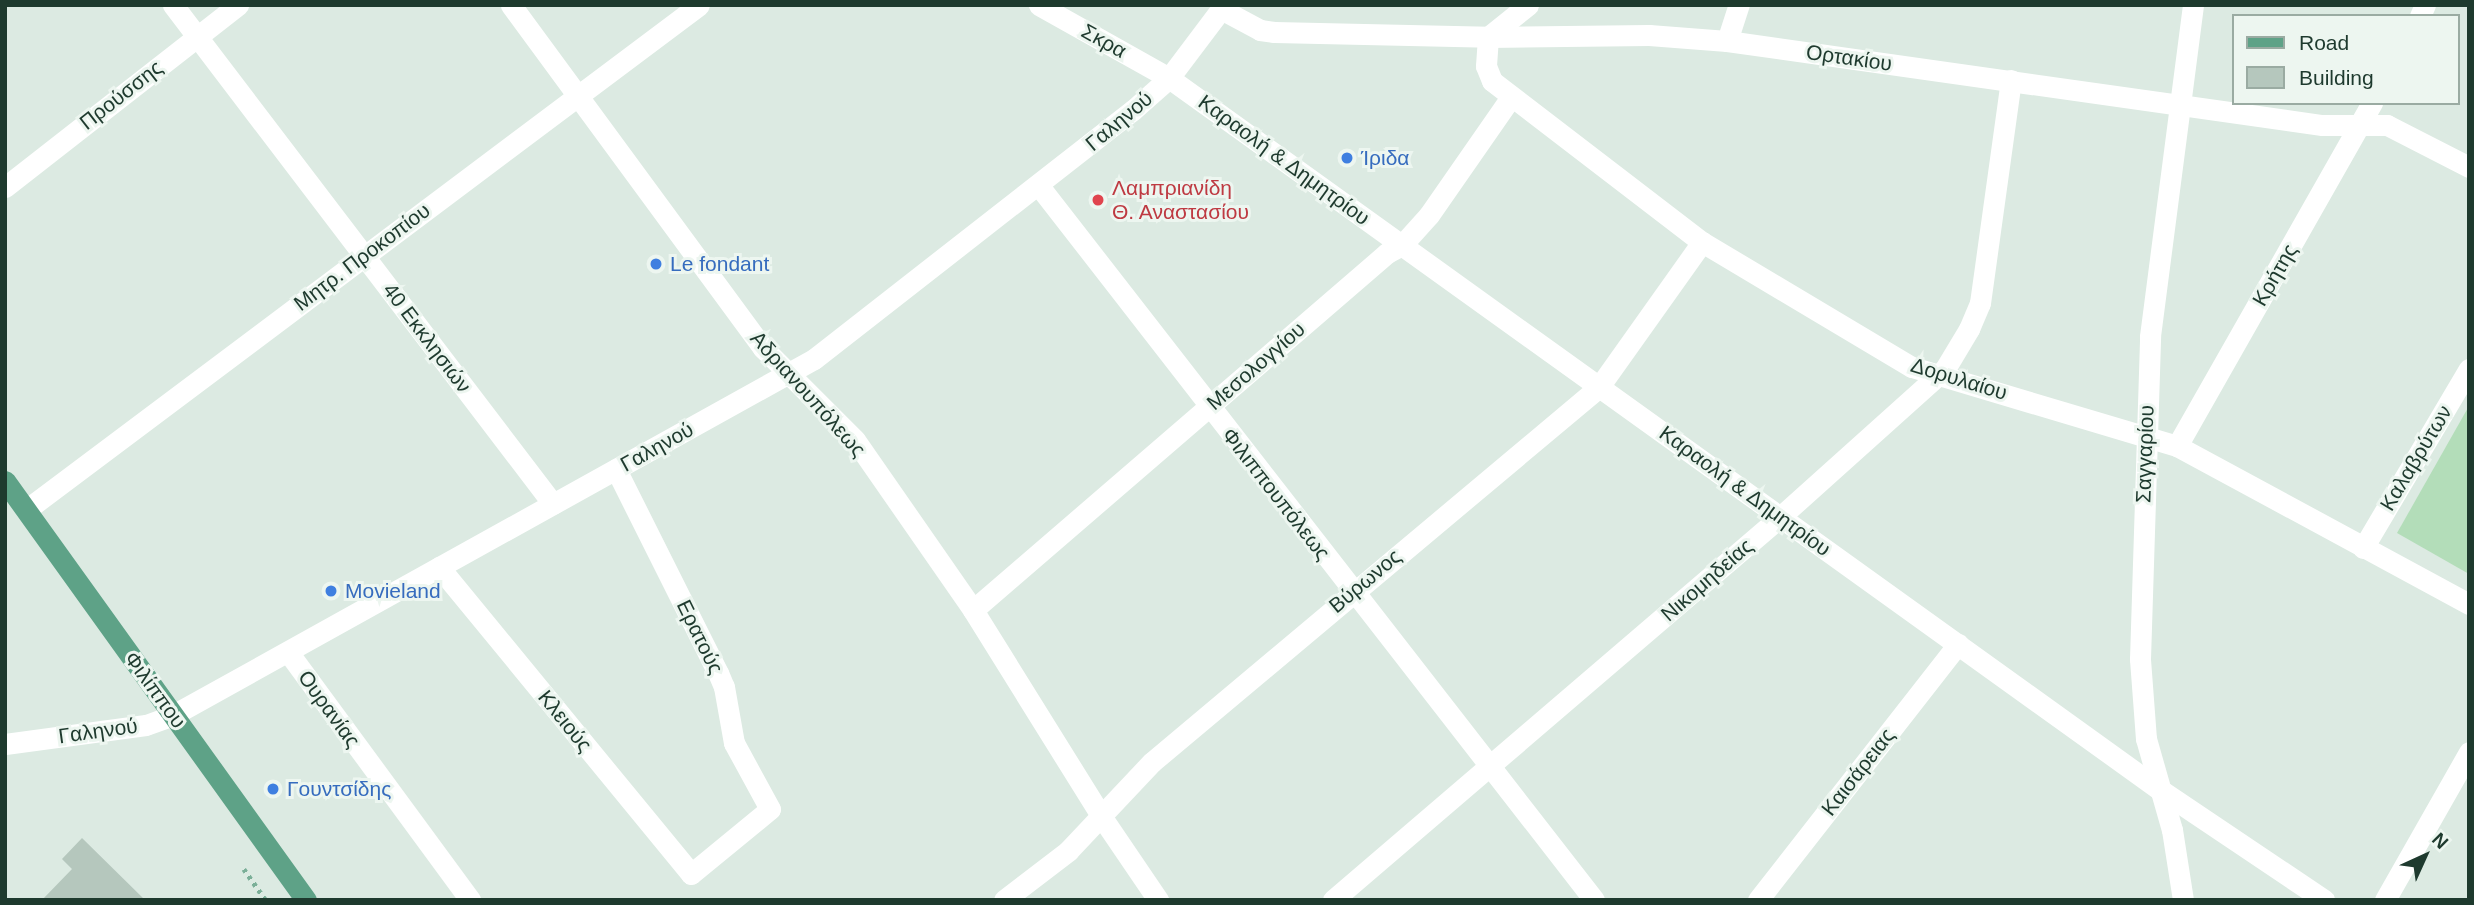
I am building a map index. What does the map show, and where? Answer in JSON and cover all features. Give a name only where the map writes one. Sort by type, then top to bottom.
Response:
[{"type":"main road","name":"Φιλίππου","points":[[5,481],[306,900]]},
{"type":"street","name":"40 Εκκλησιών","points":[[173,5],[553,504]]},
{"type":"street","name":"Προύσσης","points":[[5,187],[238,5]]},
{"type":"street","name":"Αδριανουπόλεως","points":[[511,5],[763,348],[813,395],[855,440],[973,610],[1101,816],[1158,900]]},
{"type":"street","name":"Μητρ. Προκοπίου","points":[[26,510],[699,5]]},
{"type":"street","name":"Σκρα","points":[[1039,5],[1169,78]]},
{"type":"street","points":[[1488,37],[1528,5]]},
{"type":"street","points":[[1727,41],[1739,5]]},
{"type":"street","name":"Σαγγαρίου","points":[[2183,900],[2179,857],[2146,739],[2140,680],[2150,336],[2193,5]]},
{"type":"street","name":"Γαληνού","points":[[5,744],[146,725],[173,715],[788,374],[835,344],[1039,186],[1169,78],[1222,7]]},
{"type":"street","name":"Ορτακίου","points":[[1222,7],[1260,30],[1274,32],[1488,37],[1649,35],[1727,41],[2322,125],[2361,124],[2398,128],[2469,167]]},
{"type":"street","name":"Δορυλαίου","points":[[1488,37],[1486,66],[1492,81],[1511,97],[1702,242],[1904,363],[2177,446],[2469,604]]},
{"type":"street","name":"Καραολή & Δημητρίου","points":[[1169,78],[2160,789],[2324,900]]},
{"type":"street","name":"Νικομηδείας","points":[[1333,900],[1780,517],[1941,374],[1963,341],[1978,310],[2011,80]]},
{"type":"street","name":"Μεσολογγίου","points":[[973,610],[1387,253],[1402,245],[1429,215],[1511,97]]},
{"type":"street","name":"Κρήτης","points":[[2177,446],[2371,105]]},
{"type":"street","name":"Φιλιππουπόλεως","points":[[1039,186],[1208,407],[1594,900]]},
{"type":"street","name":"Βύρωνος","points":[[1004,900],[1068,852],[1152,762],[1599,387],[1702,242]]},
{"type":"street","name":"Καλαβρύτων","points":[[2363,548],[2469,369]]},
{"type":"street","name":"Ερατούς","points":[[616,469],[718,673],[724,687],[734,743],[770,808],[691,874]]},
{"type":"street","name":"Κλειούς","points":[[439,567],[691,874]]},
{"type":"street","name":"Καισάρειας","points":[[1758,900],[1958,644]]},
{"type":"street","name":"Ουρανίας","points":[[288,652],[470,900]]},
{"type":"street","points":[[2385,900],[2469,752]]},
{"type":"green space","points":[[2469,406],[2469,574],[2397,533]]},
{"type":"building","points":[[82,838],[145,900],[42,900],[72,869],[62,859]]},
{"type":"place","name":"Ίριδα","points":[[1347,158]]},
{"type":"place","name":"Λαμπριανίδη Θ. Αναστασίου","points":[[1098,200]]},
{"type":"place","name":"Le fondant","points":[[656,264]]},
{"type":"place","name":"Movieland","points":[[331,591]]},
{"type":"place","name":"Γουντσίδης","points":[[273,789]]}]
